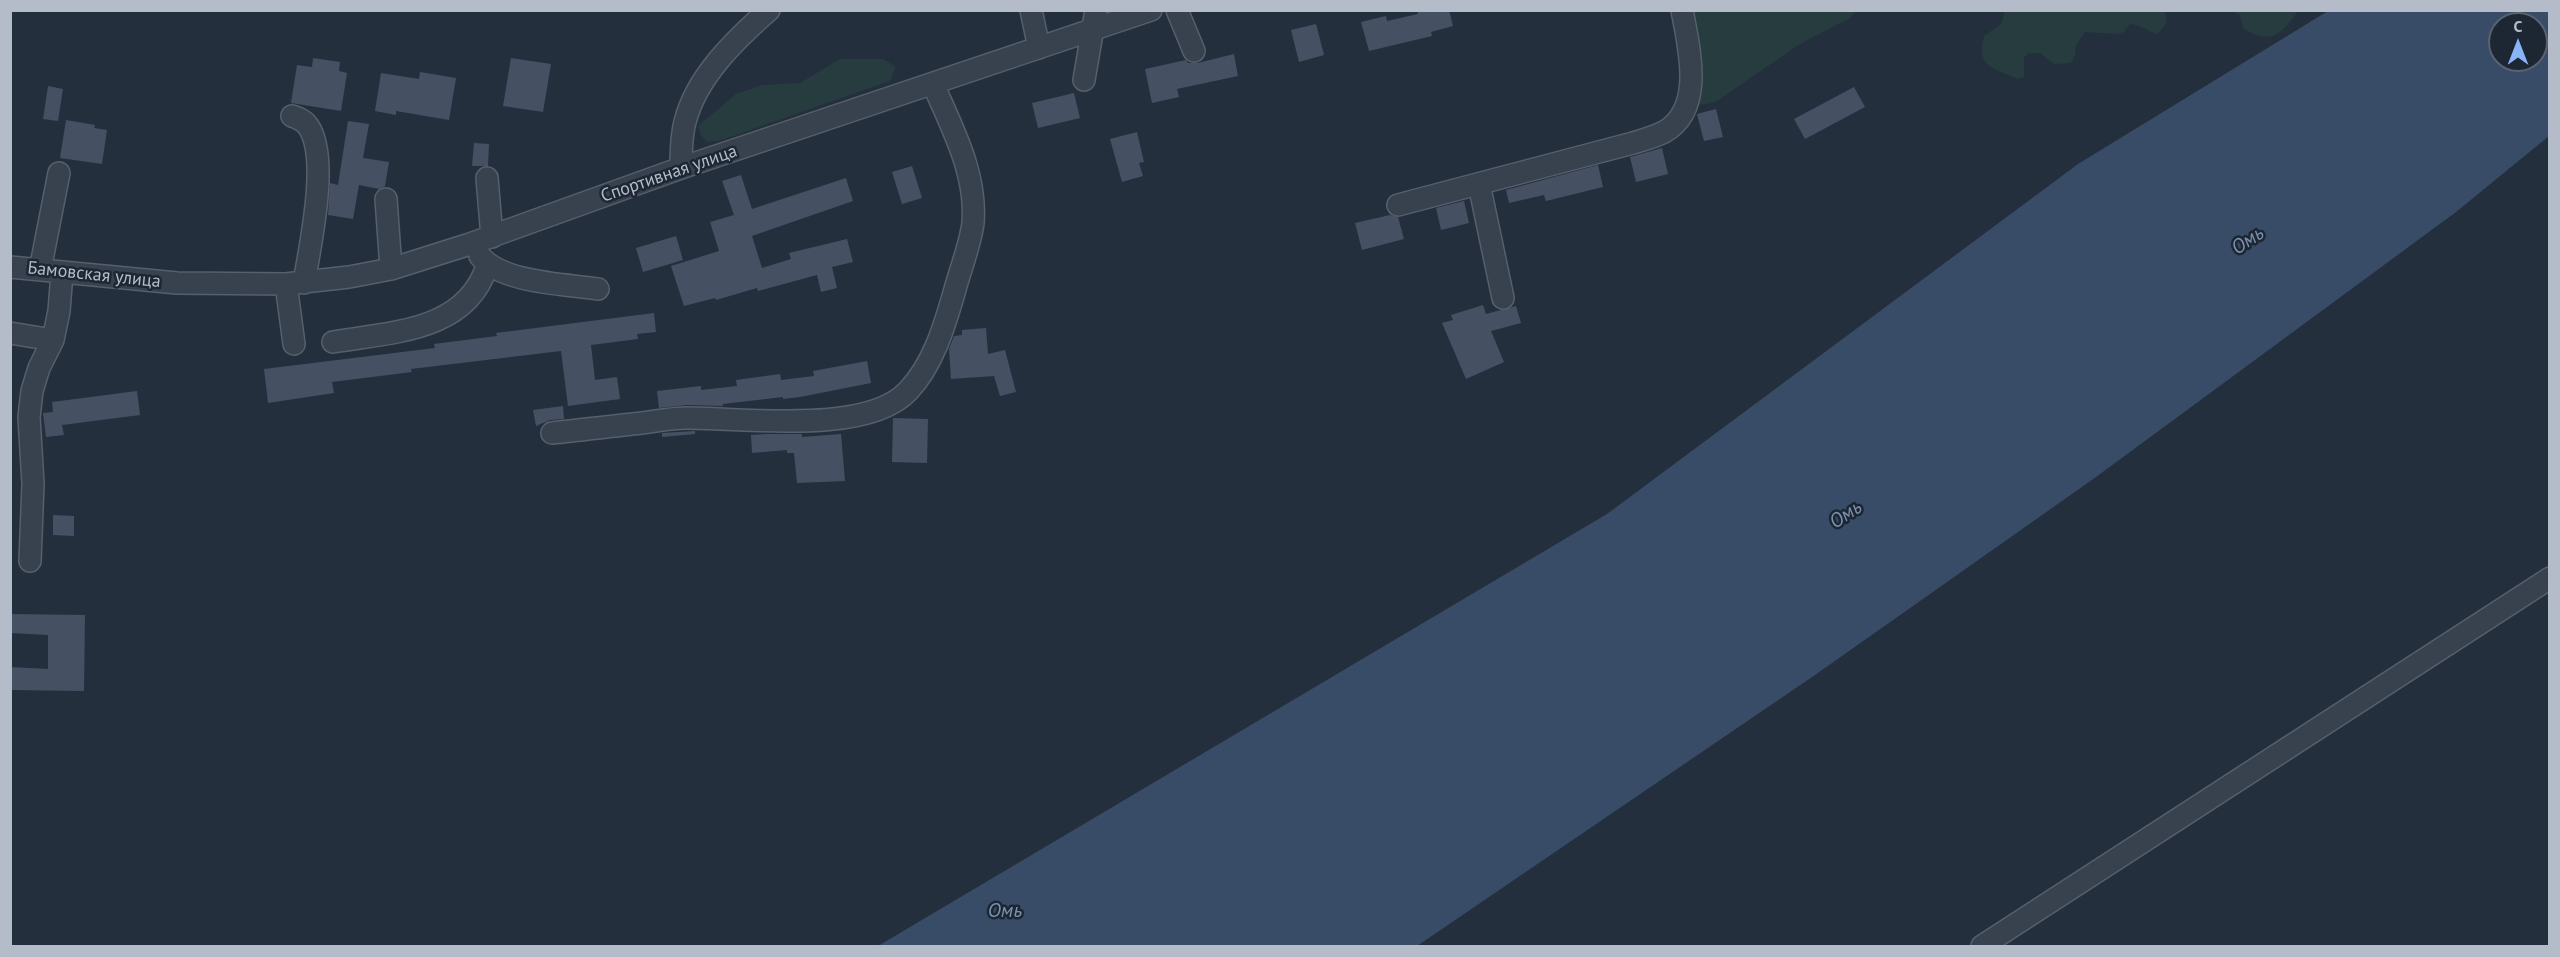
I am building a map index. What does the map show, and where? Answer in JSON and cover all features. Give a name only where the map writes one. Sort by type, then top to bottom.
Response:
[{"type":"street","points":[[742,10],[743,33]]},
{"type":"street","points":[[681,168],[681,143],[685,120],[698,89],[743,33],[769,10]]},
{"type":"street","points":[[1031,10],[1039,48]]},
{"type":"street","name":"Спортивная улица","points":[[177,283],[295,283],[391,269],[492,237],[681,168],[1039,48],[1094,20],[1151,10]]},
{"type":"street","points":[[1177,10],[1194,51]]},
{"type":"street","points":[[1398,205],[1633,143],[1663,132],[1675,124],[1685,110],[1689,92],[1689,52],[1682,10]]},
{"type":"street","points":[[1084,80],[1094,20]]},
{"type":"street","points":[[552,433],[686,418],[801,420],[849,418],[890,405],[908,391],[933,353],[947,318],[972,225],[974,205],[971,182],[962,151],[933,84]]},
{"type":"street","points":[[292,116],[309,127],[315,145],[319,176],[295,283],[294,344]]},
{"type":"street","points":[[40,270],[59,173]]},
{"type":"street","points":[[488,178],[492,237]]},
{"type":"street","points":[[1479,184],[1503,298]]},
{"type":"street","points":[[386,199],[391,269]]},
{"type":"street","points":[[470,244],[487,266],[515,277],[598,289]]},
{"type":"street","points":[[333,342],[419,327],[442,319],[467,301],[482,284],[487,266]]},
{"type":"street","name":"Бамовская улица","points":[[10,267],[177,283]]},
{"type":"street","points":[[30,561],[33,484],[30,417],[32,391],[39,368],[53,340],[59,311],[62,273]]},
{"type":"street","points":[[10,333],[53,340]]},
{"type":"street","points":[[1982,946],[2550,578]]},
{"type":"green space","points":[[2164,10],[2167,22],[2158,34],[2130,24],[2124,32],[2119,34],[2085,32],[2076,45],[2071,63],[2054,64],[2040,53],[2029,53],[2024,57],[2024,77],[2018,79],[1994,69],[1982,55],[1984,36],[2001,24],[2005,11]]},
{"type":"green space","points":[[1688,11],[1856,11],[1850,18],[1800,44],[1717,101],[1702,105],[1693,99]]},
{"type":"green space","points":[[2229,11],[2296,11],[2296,14],[2285,28],[2268,37],[2253,34],[2244,29],[2239,14]]},
{"type":"green space","points":[[840,59],[883,59],[896,67],[890,81],[719,141],[707,142],[701,135],[698,126],[736,94],[762,85],[800,83]]},
{"type":"water","name":"Омь","points":[[2328,11],[2549,11],[2549,136],[2456,212],[2096,477],[1815,675],[1417,946],[878,946],[1607,514],[2078,164]]},
{"type":"building","points":[[1417,10],[1449,10],[1453,26],[1431,32],[1432,36],[1369,51],[1361,22],[1386,16],[1387,21],[1418,14]]},
{"type":"building","points":[[1316,24],[1324,55],[1299,62],[1291,30]]},
{"type":"building","points":[[1234,54],[1238,76],[1177,89],[1179,97],[1152,103],[1145,69],[1186,60],[1188,63],[1198,63]]},
{"type":"building","points":[[313,58],[340,62],[339,71],[347,73],[341,111],[291,103],[297,65],[312,67]]},
{"type":"building","points":[[511,58],[551,64],[543,112],[503,106]]},
{"type":"building","points":[[420,72],[456,78],[449,120],[396,111],[396,115],[375,111],[381,73],[419,79]]},
{"type":"building","points":[[48,86],[63,89],[58,121],[43,119]]},
{"type":"building","points":[[1854,87],[1865,107],[1805,139],[1794,119]]},
{"type":"building","points":[[1074,93],[1080,118],[1038,128],[1032,103]]},
{"type":"building","points":[[1716,109],[1723,137],[1704,141],[1697,114]]},
{"type":"building","points":[[66,120],[95,125],[94,128],[107,130],[102,164],[60,158]]},
{"type":"building","points":[[348,121],[369,124],[363,158],[389,162],[385,186],[379,189],[359,185],[353,219],[328,215],[330,183],[338,185]]},
{"type":"building","points":[[1137,132],[1144,162],[1139,163],[1143,176],[1122,182],[1110,139]]},
{"type":"building","points":[[474,143],[489,144],[488,166],[472,166]]},
{"type":"building","points":[[1662,148],[1668,174],[1636,182],[1630,157]]},
{"type":"building","points":[[1598,165],[1603,187],[1546,201],[1544,195],[1509,203],[1506,190]]},
{"type":"building","points":[[912,166],[922,198],[902,204],[892,172]]},
{"type":"building","points":[[741,175],[752,209],[846,178],[853,201],[752,236],[762,268],[791,259],[789,253],[847,239],[853,262],[832,267],[837,288],[821,292],[817,275],[758,291],[757,288],[716,300],[715,298],[684,306],[671,266],[719,251],[710,222],[734,215],[722,181]]},
{"type":"building","points":[[1464,201],[1469,223],[1441,230],[1436,208]]},
{"type":"building","points":[[1390,215],[1398,217],[1404,239],[1362,250],[1355,223]]},
{"type":"building","points":[[676,236],[683,260],[643,272],[636,248]]},
{"type":"building","points":[[1483,305],[1486,314],[1516,306],[1521,323],[1491,331],[1504,362],[1466,379],[1442,323],[1453,320],[1451,315]]},
{"type":"building","points":[[654,313],[656,332],[637,334],[638,339],[591,345],[595,380],[617,377],[620,399],[568,406],[561,351],[411,369],[412,372],[332,382],[334,393],[268,403],[264,369],[435,348],[434,344],[497,336],[496,333]]},
{"type":"building","points":[[986,328],[988,354],[1005,350],[1016,392],[1000,396],[994,376],[951,379],[949,349],[954,336],[962,335],[962,330]]},
{"type":"building","points":[[867,361],[871,383],[800,397],[723,404],[723,406],[687,405],[659,408],[657,391],[701,386],[701,390],[737,386],[736,380],[780,374],[781,380],[814,376],[813,371]]},
{"type":"building","points":[[137,391],[140,415],[62,425],[64,435],[46,437],[43,413],[53,412],[52,402]]},
{"type":"building","points":[[563,406],[564,419],[550,420],[536,426],[533,410]]},
{"type":"building","points":[[893,418],[928,419],[927,463],[892,462]]},
{"type":"building","points":[[695,431],[695,434],[662,437],[662,433]]},
{"type":"building","points":[[802,434],[802,437],[841,434],[845,481],[797,483],[794,453],[787,453],[787,450],[752,453],[751,435]]},
{"type":"building","points":[[53,515],[74,516],[74,536],[53,535]]},
{"type":"building","points":[[10,614],[85,615],[84,691],[10,690],[10,667],[48,669],[48,635],[10,633]]}]
